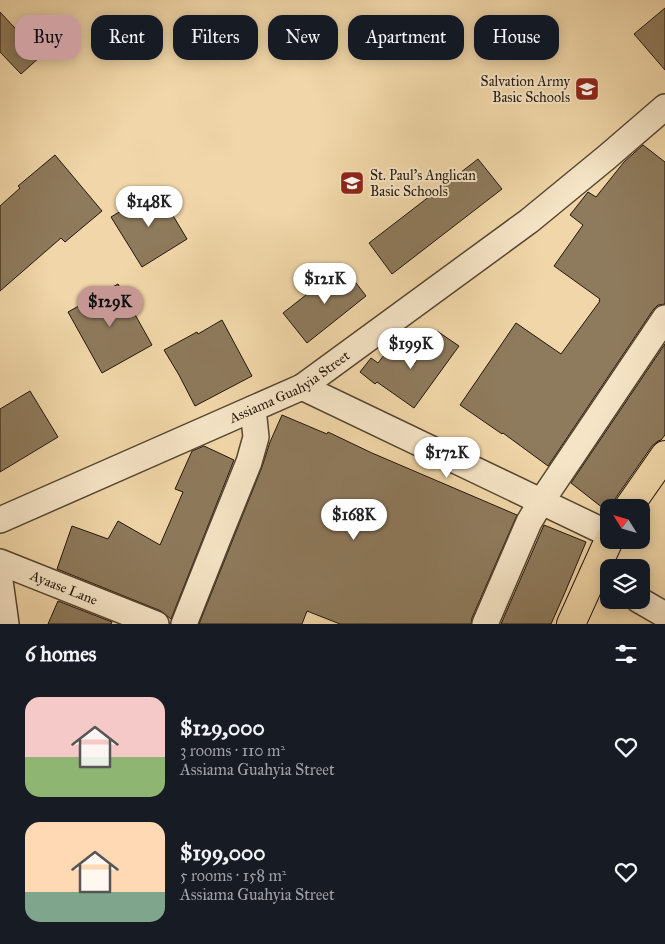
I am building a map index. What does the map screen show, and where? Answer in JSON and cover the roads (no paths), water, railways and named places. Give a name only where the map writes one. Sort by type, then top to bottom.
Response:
[{"type":"main road","points":[[634,499],[665,455]]},
{"type":"main road","points":[[571,624],[600,580]]},
{"type":"street","name":"Assiama Guahyia Street","points":[[0,520],[302,387],[529,221],[665,107]]},
{"type":"street","points":[[485,624],[529,522],[665,318]]},
{"type":"street","points":[[302,387],[600,530]]},
{"type":"street","points":[[184,624],[249,462],[256,436],[253,409]]},
{"type":"street","name":"Ayaase Lane","points":[[0,562],[156,624]]},
{"type":"street","points":[[0,581],[6,624]]},
{"type":"place","name":"Salvation Army Basic Schools","points":[[587,89]]},
{"type":"place","name":"St. Paul's Anglican Basic Schools","points":[[352,183]]}]
